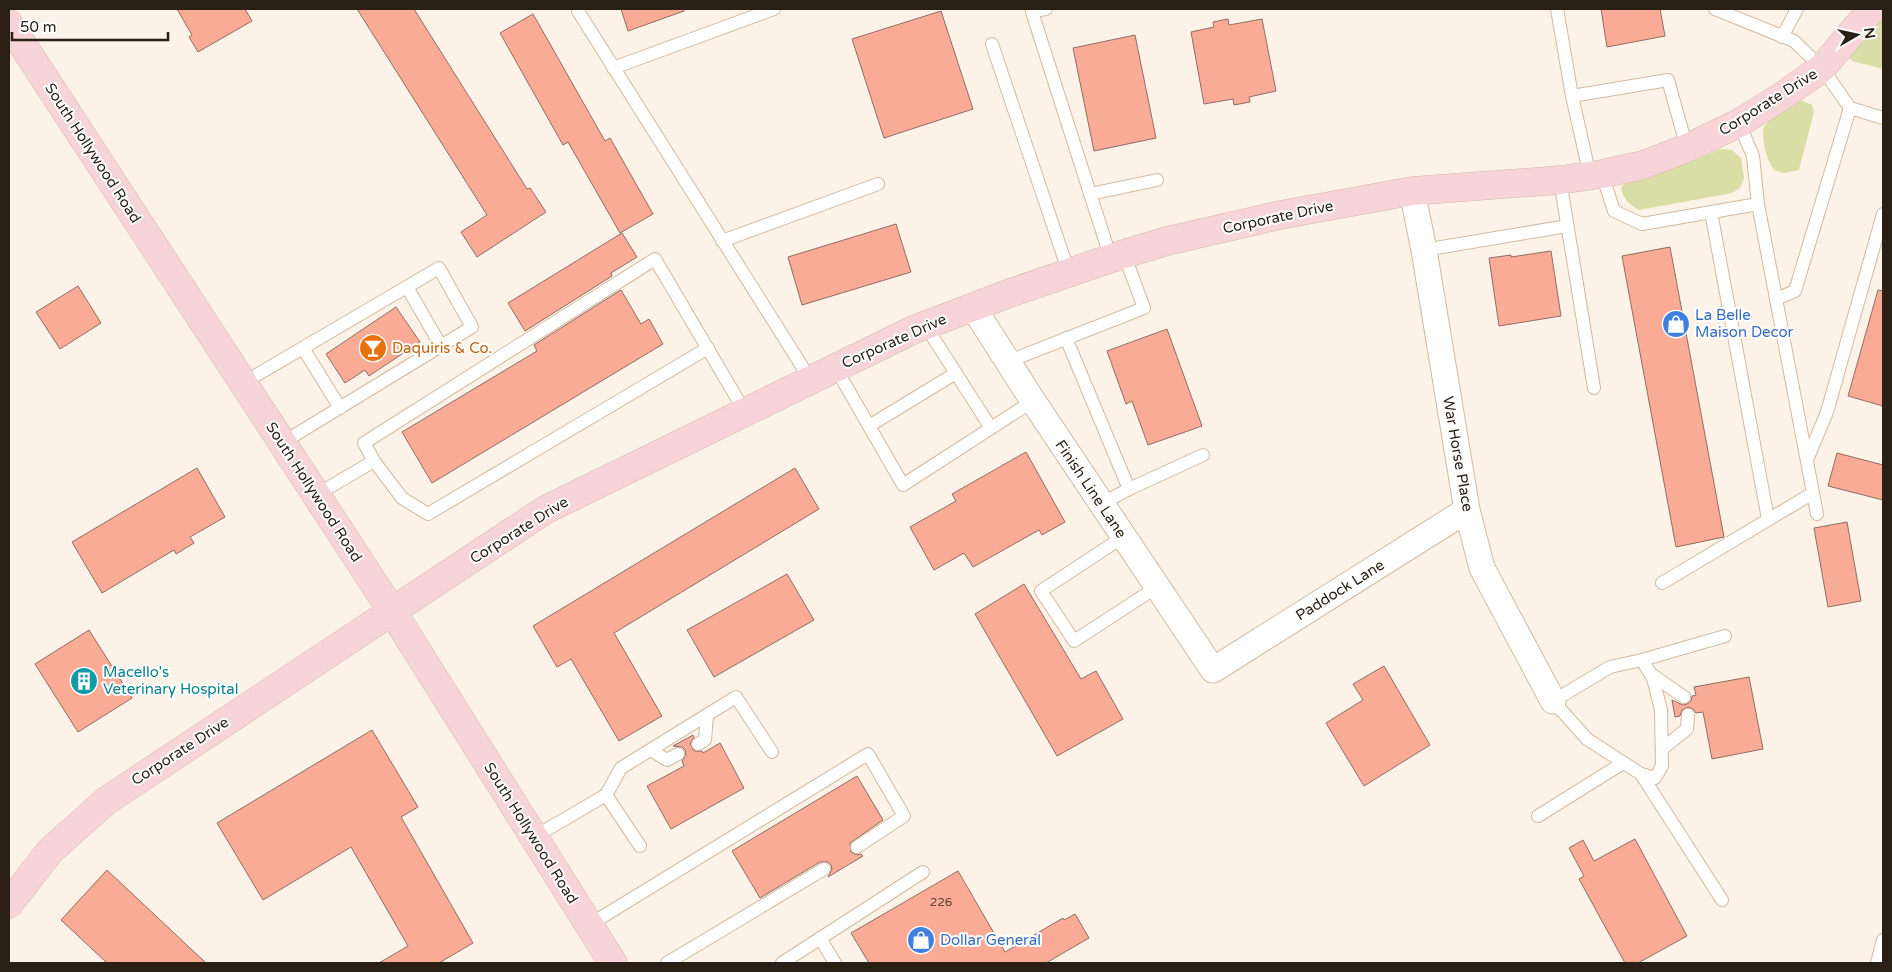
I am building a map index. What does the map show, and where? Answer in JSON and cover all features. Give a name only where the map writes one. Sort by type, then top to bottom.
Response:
[{"type":"street","name":"Corporate Drive","points":[[9,904],[50,851],[106,800],[545,510],[810,379],[925,325],[1069,273],[1167,241],[1280,215],[1412,191],[1560,180],[1643,165],[1687,148],[1739,123],[1784,95],[1822,68],[1872,9]]},
{"type":"street","name":"South Hollywood Road","points":[[9,24],[392,611],[613,963]]},
{"type":"street","name":"War Horse Place","points":[[1412,191],[1424,250],[1467,510],[1482,568],[1553,701]]},
{"type":"street","name":"Finish Line Lane","points":[[973,307],[1009,360],[1033,402],[1213,670]]},
{"type":"street","name":"Paddock Lane","points":[[1213,670],[1467,510]]},
{"type":"lane","points":[[613,68],[774,9]]},
{"type":"lane","points":[[1009,360],[1144,308],[1090,194],[1032,12],[1046,9]]},
{"type":"lane","points":[[1557,9],[1572,96],[1596,175],[1614,210],[1642,224],[1758,204]]},
{"type":"lane","points":[[1715,9],[1794,41],[1822,68],[1850,108],[1883,118]]},
{"type":"lane","points":[[1782,37],[1797,9]]},
{"type":"lane","points":[[578,11],[810,379]]},
{"type":"lane","points":[[992,44],[1069,273]]},
{"type":"lane","points":[[1572,96],[1668,80],[1687,148]]},
{"type":"lane","points":[[1776,299],[1795,291],[1850,108]]},
{"type":"lane","points":[[1739,123],[1753,156],[1758,204],[1817,514]]},
{"type":"lane","points":[[1090,194],[1157,180]]},
{"type":"lane","points":[[1560,180],[1594,388]]},
{"type":"lane","points":[[722,241],[878,184]]},
{"type":"lane","points":[[1711,212],[1768,520]]},
{"type":"lane","points":[[1807,460],[1827,412],[1883,214]]},
{"type":"lane","points":[[1424,250],[1567,226]]},
{"type":"lane","points":[[708,348],[428,514],[402,498],[374,461],[364,443],[655,259],[708,348],[745,412]]},
{"type":"lane","points":[[243,384],[439,268],[472,327],[282,443]]},
{"type":"lane","points":[[407,287],[442,346]]},
{"type":"lane","points":[[925,325],[991,428]]},
{"type":"lane","points":[[1066,338],[1129,489]]},
{"type":"lane","points":[[303,348],[340,408]]},
{"type":"lane","points":[[835,367],[903,485],[1033,402]]},
{"type":"lane","points":[[869,426],[956,373]]},
{"type":"lane","points":[[1101,504],[1129,489],[1203,456]]},
{"type":"lane","points":[[316,495],[374,461]]},
{"type":"lane","points":[[1662,583],[1813,493]]},
{"type":"lane","points":[[1123,537],[1041,591],[1074,641],[1157,587]]},
{"type":"lane","points":[[1642,660],[1654,678],[1661,710],[1662,766],[1655,778],[1641,774],[1587,739],[1553,701],[1610,667],[1642,660],[1725,636]]},
{"type":"lane","points":[[1651,674],[1684,698]]},
{"type":"lane","points":[[534,838],[606,795],[621,768],[736,697],[772,752]]},
{"type":"lane","points":[[698,744],[705,740],[707,715]]},
{"type":"lane","points":[[1662,750],[1687,729],[1688,715]]},
{"type":"lane","points":[[651,750],[667,760],[678,754]]},
{"type":"lane","points":[[590,925],[868,754],[904,816],[857,847]]},
{"type":"lane","points":[[1538,816],[1623,763]]},
{"type":"lane","points":[[1641,774],[1722,900]]},
{"type":"lane","points":[[606,795],[640,846]]},
{"type":"lane","points":[[667,963],[824,869]]},
{"type":"lane","points":[[782,963],[923,872]]},
{"type":"lane","points":[[820,938],[835,963]]},
{"type":"lane","points":[[1876,963],[1883,940]]},
{"type":"green space","points":[[1883,9],[1883,69],[1852,61],[1847,53]]},
{"type":"green space","points":[[1798,99],[1812,105],[1814,112],[1799,170],[1784,173],[1774,170],[1768,160],[1764,145],[1763,128],[1772,117]]},
{"type":"green space","points":[[1720,149],[1732,150],[1741,158],[1744,178],[1740,188],[1732,193],[1639,210],[1630,204],[1623,195],[1621,188],[1625,183],[1691,162]]},
{"type":"building","points":[[177,9],[245,9],[252,21],[198,52],[189,37],[192,35]]},
{"type":"building","points":[[357,9],[414,9],[527,189],[530,188],[546,212],[477,257],[461,232],[487,215]]},
{"type":"building","points":[[621,9],[684,9],[684,11],[628,31]]},
{"type":"building","points":[[1601,9],[1660,9],[1665,36],[1607,47]]},
{"type":"building","points":[[941,11],[973,109],[884,138],[852,39]]},
{"type":"building","points":[[533,14],[605,141],[610,138],[653,214],[620,233],[568,142],[563,145],[500,33]]},
{"type":"building","points":[[1228,19],[1229,25],[1262,19],[1276,91],[1249,97],[1250,102],[1234,105],[1233,99],[1204,104],[1191,32],[1214,27],[1213,22]]},
{"type":"building","points":[[1135,35],[1156,138],[1094,151],[1073,48]]},
{"type":"building","points":[[896,224],[911,272],[802,305],[788,257]]},
{"type":"building","points":[[622,233],[637,257],[611,273],[612,276],[525,331],[508,303]]},
{"type":"building","points":[[1670,247],[1724,537],[1676,547],[1622,256]]},
{"type":"building","points":[[1551,251],[1561,316],[1499,326],[1489,258]]},
{"type":"building","points":[[78,286],[101,323],[60,349],[36,312]]},
{"type":"building","points":[[621,290],[641,324],[649,319],[663,344],[432,483],[402,432],[537,351],[534,345]]},
{"type":"building","points":[[1878,290],[1883,291],[1883,406],[1848,396]]},
{"type":"building","name":"Daquiris & Co.","points":[[396,307],[420,342],[369,376],[365,370],[345,383],[326,354]]},
{"type":"building","points":[[1167,329],[1202,426],[1148,445],[1132,401],[1126,404],[1107,351]]},
{"type":"building","points":[[1026,452],[1065,522],[1042,535],[1039,530],[973,567],[964,553],[934,570],[910,527],[956,501],[952,494]]},
{"type":"building","points":[[1837,453],[1883,465],[1883,500],[1828,486]]},
{"type":"building","points":[[197,468],[225,517],[190,537],[194,543],[176,554],[174,550],[102,593],[72,542]]},
{"type":"building","points":[[795,468],[819,509],[614,633],[662,716],[619,741],[571,659],[557,667],[533,626]]},
{"type":"building","points":[[1847,522],[1861,601],[1828,607],[1814,528]]},
{"type":"building","points":[[787,574],[814,620],[714,677],[687,630]]},
{"type":"building","points":[[1024,584],[1081,679],[1096,671],[1123,719],[1057,756],[975,614]]},
{"type":"building","name":"Macello's Veterinary Hospital","points":[[89,630],[132,698],[78,732],[35,664]]},
{"type":"building","points":[[1384,666],[1430,745],[1364,786],[1326,723],[1363,700],[1353,684]]},
{"type":"building","points":[[1749,677],[1763,749],[1712,759],[1703,712],[1696,713],[1688,707],[1682,710],[1680,716],[1675,717],[1672,700],[1683,705],[1687,704],[1691,701],[1692,696],[1696,695],[1694,687]]},
{"type":"building","points":[[372,730],[418,807],[401,817],[473,943],[439,963],[379,963],[408,946],[351,847],[263,900],[217,823]]},
{"type":"building","points":[[693,735],[694,737],[690,744],[694,751],[702,751],[703,753],[720,743],[744,788],[671,829],[647,786],[684,766],[682,761],[686,755],[685,750],[682,747],[673,746]]},
{"type":"building","points":[[857,776],[883,820],[850,843],[851,852],[863,856],[828,877],[832,869],[831,865],[828,862],[820,862],[760,898],[732,851]]},
{"type":"building","points":[[1635,839],[1687,936],[1638,963],[1625,963],[1579,879],[1584,876],[1569,848],[1583,840],[1594,861]]},
{"type":"building","points":[[107,870],[206,963],[107,963],[61,920]]},
{"type":"building","points":[[958,871],[1005,952],[1063,918],[1064,920],[1075,914],[1089,938],[1046,963],[869,963],[851,933]]},
{"type":"place","name":"La Belle Maison Decor","points":[[1676,324]]},
{"type":"place","name":"Daquiris & Co.","points":[[373,348]]},
{"type":"place","name":"Macello's Veterinary Hospital","points":[[84,681]]},
{"type":"place","name":"Dollar General","points":[[921,940]]}]
